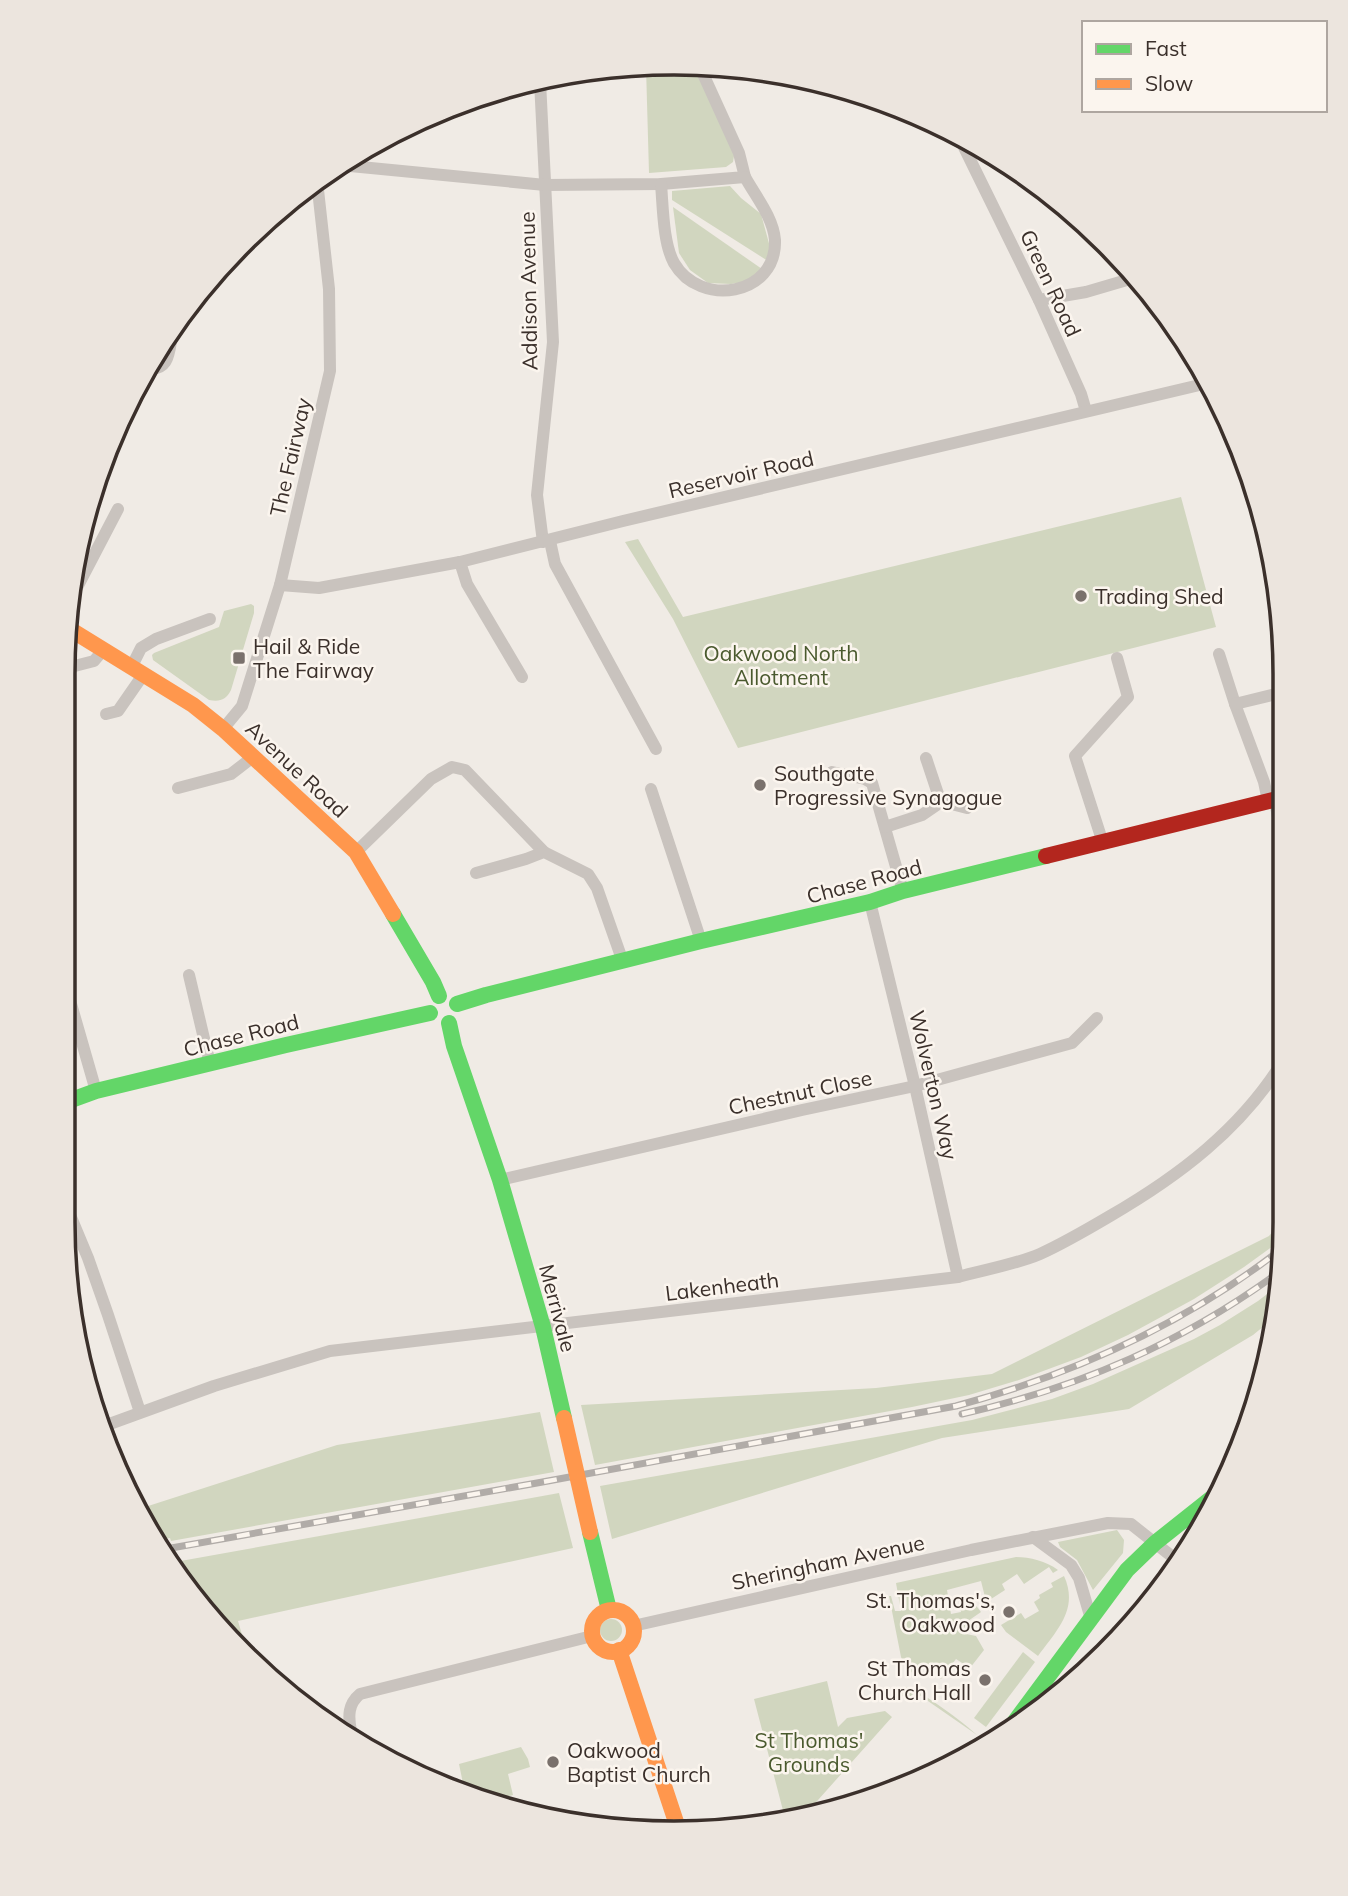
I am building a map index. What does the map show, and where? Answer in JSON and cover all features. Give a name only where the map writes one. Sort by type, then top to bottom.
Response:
[{"type":"street","points":[[661,184],[667,242],[674,263],[695,283],[707,289],[733,291],[758,280],[771,265],[775,238],[770,219],[745,177],[739,153],[704,77]]},
{"type":"street","name":"Addison Avenue","points":[[540,91],[553,342],[537,495],[546,542],[555,564],[656,749]]},
{"type":"street","name":"Green Road","points":[[966,151],[1040,300],[1086,411]]},
{"type":"street","points":[[356,167],[545,185],[661,184],[745,177]]},
{"type":"street","name":"The Fairway","points":[[223,729],[242,706],[280,585],[330,370],[329,289],[318,193]]},
{"type":"street","points":[[1040,300],[1086,292],[1125,280]]},
{"type":"street","name":"Reservoir Road","points":[[280,585],[319,588],[460,562],[1198,385]]},
{"type":"street","points":[[84,574],[118,509]]},
{"type":"street","points":[[460,562],[467,584],[523,677]]},
{"type":"street","points":[[106,714],[118,711],[137,670],[141,648],[156,639],[210,619]]},
{"type":"street","name":"Avenue Road","points":[[77,633],[193,705],[223,729],[356,852],[439,996]]},
{"type":"street","points":[[75,666],[94,661],[104,649]]},
{"type":"street","points":[[1219,654],[1234,704],[1264,782],[1273,797]]},
{"type":"street","points":[[1103,844],[1075,756],[1128,697],[1117,658]]},
{"type":"street","points":[[1234,704],[1273,694]]},
{"type":"street","points":[[178,788],[232,774],[253,757]]},
{"type":"street","points":[[926,758],[940,801]]},
{"type":"street","points":[[356,852],[431,779],[452,766],[465,770],[544,852],[588,874],[597,888],[623,962]]},
{"type":"street","points":[[832,772],[872,783],[903,891]]},
{"type":"street","points":[[651,789],[701,941]]},
{"type":"street","points":[[940,801],[967,808]]},
{"type":"street","points":[[885,827],[922,815],[940,801]]},
{"type":"street","name":"Chase Road","points":[[457,1004],[1273,801]]},
{"type":"street","points":[[476,873],[544,852]]},
{"type":"street","name":"Wolverton Way","points":[[870,902],[958,1277]]},
{"type":"street","points":[[189,975],[210,1064]]},
{"type":"street","points":[[439,996],[450,996],[457,1004],[457,1015],[449,1023],[438,1022],[430,1013],[432,1003],[439,996]]},
{"type":"street","name":"Chase Road","points":[[75,1099],[96,1091],[286,1045],[430,1013]]},
{"type":"street","name":"Chestnut Close","points":[[500,1180],[915,1086],[1072,1043],[1097,1018]]},
{"type":"street","name":"Merrivale","points":[[449,1023],[500,1180],[543,1327],[609,1610]]},
{"type":"street","points":[[75,1026],[96,1091]]},
{"type":"street","name":"Lakenheath","points":[[111,1423],[215,1386],[330,1351],[958,1277],[1038,1255],[1150,1193],[1202,1154],[1240,1117],[1273,1076]]},
{"type":"street","points":[[75,1229],[100,1292],[140,1412]]},
{"type":"street","points":[[1027,1705],[1127,1570],[1155,1543],[1200,1507]]},
{"type":"street","name":"Sheringham Avenue","points":[[633,1626],[1033,1537],[1119,1522],[1131,1524],[1171,1556]]},
{"type":"street","points":[[1033,1537],[1071,1565],[1079,1578],[1091,1619]]},
{"type":"street","points":[[609,1610],[623,1612],[633,1626],[631,1641],[619,1650],[601,1648],[592,1636],[595,1619],[609,1610]]},
{"type":"street","points":[[350,1725],[349,1710],[353,1700],[360,1694],[592,1636]]},
{"type":"street","points":[[619,1650],[676,1821]]},
{"type":"green space","points":[[646,76],[700,76],[735,150],[733,162],[726,167],[649,173]]},
{"type":"green space","points":[[730,186],[761,214],[770,247],[768,261],[672,200],[672,191]]},
{"type":"green space","points":[[673,207],[762,269],[745,282],[708,283],[690,270],[679,253]]},
{"type":"green space","name":"Oakwood North Allotment","points":[[1181,497],[1216,627],[738,748],[673,619],[625,542],[638,539],[683,617]]},
{"type":"green space","points":[[251,604],[254,606],[254,613],[231,690],[225,698],[209,700],[153,660],[154,653],[219,627],[224,611]]},
{"type":"green space","points":[[1273,1231],[1272,1247],[1194,1299],[1081,1357],[1019,1380],[969,1395],[912,1407],[595,1465],[581,1405],[876,1388],[992,1374],[1269,1236]]},
{"type":"green space","points":[[1269,1293],[1263,1327],[1129,1409],[942,1438],[612,1539],[600,1486],[972,1420],[1052,1399],[1093,1384],[1194,1339]]},
{"type":"green space","points":[[540,1412],[554,1472],[171,1541],[170,1538],[166,1539],[147,1506],[337,1445]]},
{"type":"green space","points":[[559,1493],[573,1548],[238,1621],[242,1636],[180,1561]]},
{"type":"green space","points":[[1117,1530],[1124,1540],[1123,1553],[1093,1590],[1077,1560],[1060,1547],[1058,1542]]},
{"type":"green space","points":[[1016,1557],[1038,1560],[1058,1570],[1053,1573],[1049,1567],[1024,1584],[1017,1574],[1002,1584],[1005,1590],[988,1601],[981,1581],[947,1590],[951,1614],[961,1612],[960,1606],[974,1603],[981,1612],[968,1621],[963,1630],[966,1634],[976,1636],[984,1650],[970,1668],[956,1659],[941,1679],[923,1665],[915,1676],[901,1657],[889,1596],[895,1611],[901,1611],[896,1583]]},
{"type":"green space","points":[[1064,1576],[1069,1599],[1064,1619],[1038,1656],[1006,1632],[1001,1625],[1021,1613],[1025,1619],[1039,1611],[1034,1602],[1040,1598],[1039,1595],[1053,1587],[1051,1583]]},
{"type":"green space","points":[[611,1619],[619,1622],[622,1630],[619,1638],[611,1641],[603,1638],[600,1630],[603,1622]]},
{"type":"green space","points":[[1023,1652],[1035,1662],[986,1727],[974,1718]]},
{"type":"green space","name":"St Thomas' Grounds","points":[[827,1681],[838,1727],[847,1718],[885,1711],[892,1717],[815,1803],[783,1810],[754,1699]]},
{"type":"green space","points":[[906,1687],[931,1700],[977,1735],[915,1692],[907,1700],[900,1694]]},
{"type":"green space","points":[[521,1747],[530,1767],[508,1774],[513,1795],[508,1797],[463,1782],[459,1764]]},
{"type":"railway","points":[[172,1548],[956,1406],[1043,1378],[1128,1343],[1208,1299],[1271,1256]]},
{"type":"railway","points":[[962,1414],[1048,1390],[1130,1359],[1207,1319],[1270,1279]]},
{"type":"traffic: fast","points":[[457,1004],[1046,856]]},
{"type":"traffic: fast","points":[[393,914],[439,996]]},
{"type":"traffic: fast","points":[[75,1099],[96,1091],[286,1045],[430,1013]]},
{"type":"traffic: fast","points":[[449,1023],[454,1046],[500,1180],[543,1327],[564,1418]]},
{"type":"traffic: fast","points":[[1027,1705],[1127,1570],[1155,1543],[1200,1507]]},
{"type":"traffic: fast","points":[[590,1532],[609,1610]]},
{"type":"traffic: slow","points":[[77,634],[193,705],[223,729],[356,852],[393,914]]},
{"type":"traffic: slow","points":[[564,1418],[590,1532]]},
{"type":"traffic: slow","points":[[613,1610],[628,1616],[634,1631],[628,1646],[613,1652],[598,1646],[592,1631],[598,1616],[613,1610]]},
{"type":"traffic: slow","points":[[619,1650],[676,1821]]},
{"type":"traffic: jam","points":[[1046,856],[1273,800]]},
{"type":"place","name":"Trading Shed","points":[[1081,596]]},
{"type":"place","name":"Hail & Ride The Fairway","points":[[239,658]]},
{"type":"place","name":"Southgate Progressive Synagogue","points":[[760,785]]},
{"type":"place","name":"St. Thomas's, Oakwood","points":[[1009,1612]]},
{"type":"place","name":"St Thomas Church Hall","points":[[985,1680]]},
{"type":"place","name":"Oakwood Baptist Church","points":[[553,1762]]}]
